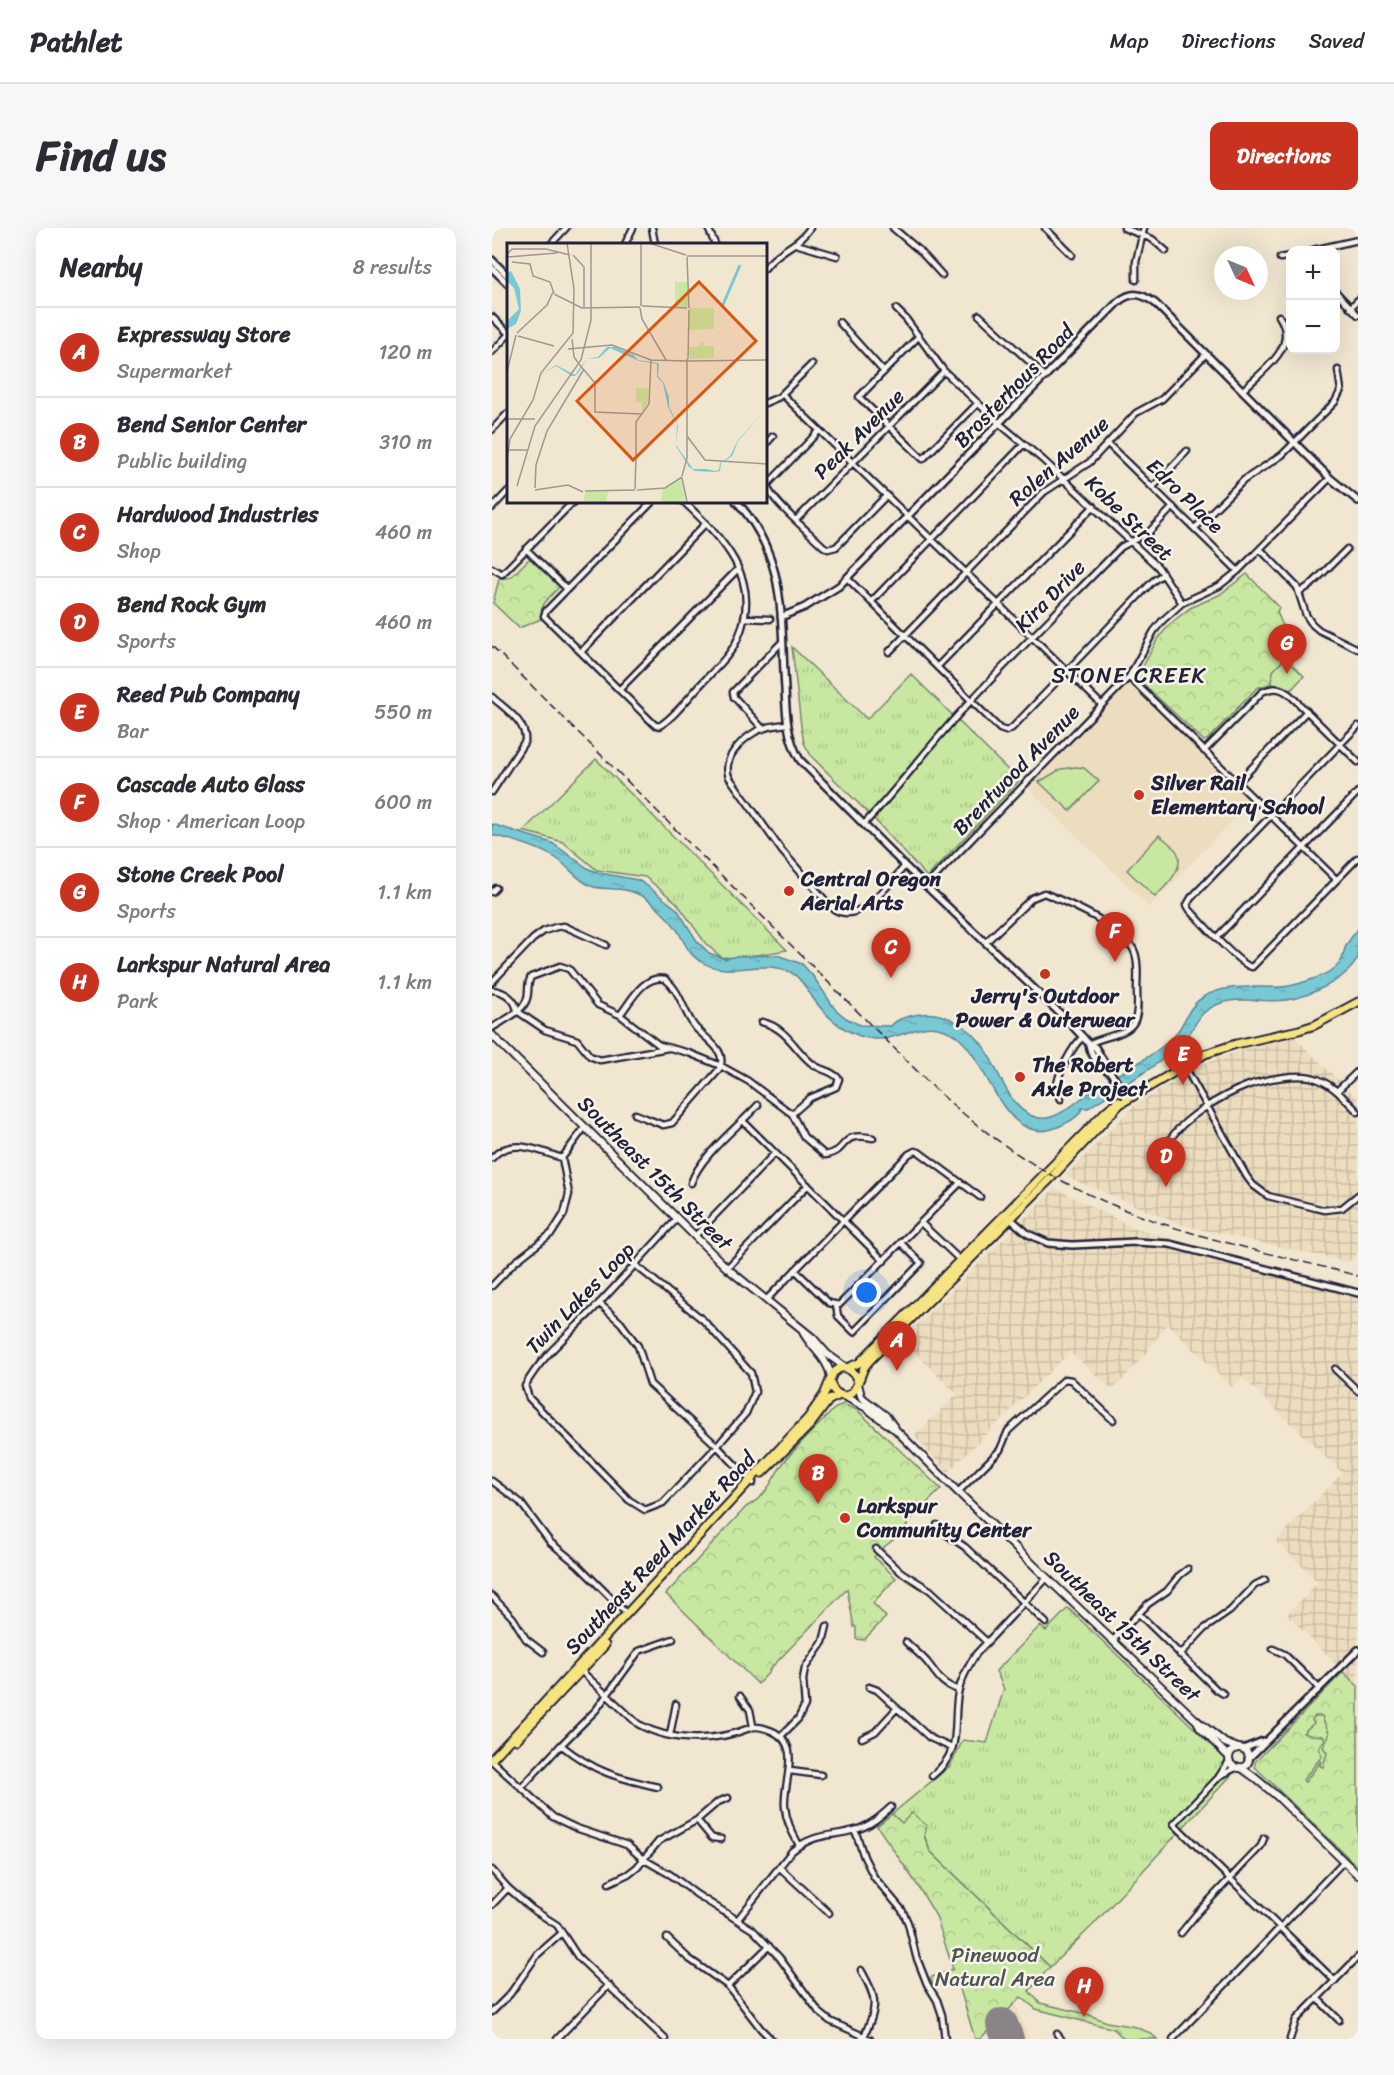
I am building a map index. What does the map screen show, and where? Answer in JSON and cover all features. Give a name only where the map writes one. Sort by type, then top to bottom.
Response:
[{"type":"main road","name":"Southeast Reed Market Road","points":[[1183,1064],[1204,1050],[1227,1042],[1271,1034],[1312,1021],[1358,998]]},
{"type":"main road","name":"Southeast Reed Market Road","points":[[579,1669],[627,1614],[752,1481],[805,1430],[830,1400],[855,1390],[864,1368],[873,1357],[1106,1111],[1124,1095],[1183,1064],[1221,1048],[1315,1025],[1358,1002]]},
{"type":"main road","name":"Southeast 15th Street","points":[[492,1035],[727,1268],[801,1329],[827,1354],[855,1375],[861,1396],[886,1416],[896,1430]]},
{"type":"main road","name":"Southeast Reed Market Road","points":[[493,1763],[808,1418],[824,1395],[837,1369],[858,1363],[1007,1216]]},
{"type":"main road","name":"Southeast 15th Street","points":[[801,1329],[807,1340],[828,1364],[832,1389],[865,1407],[896,1430],[1196,1720],[1225,1743],[1241,1749]]},
{"type":"main road","name":"Southeast 15th Street","points":[[1196,1720],[1200,1728],[1229,1759]]},
{"type":"main road","points":[[1254,1777],[1248,1754],[1241,1749],[1232,1751],[1229,1759],[1254,1777],[1358,1875]]},
{"type":"main road","points":[[1238,1767],[1248,1761]]},
{"type":"street","points":[[552,243],[566,228]]},
{"type":"street","points":[[626,243],[633,228]]},
{"type":"street","points":[[652,228],[656,243]]},
{"type":"street","points":[[708,228],[715,243]]},
{"type":"street","points":[[766,267],[776,255],[796,244],[810,228]]},
{"type":"street","points":[[893,228],[920,251],[942,275]]},
{"type":"street","points":[[1046,228],[1072,255]]},
{"type":"street","points":[[1124,228],[1156,242],[1166,250]]},
{"type":"street","points":[[1136,280],[1136,262],[1144,228]]},
{"type":"street","points":[[1335,246],[1358,240]]},
{"type":"street","points":[[796,244],[837,256]]},
{"type":"street","points":[[1280,258],[1286,257]]},
{"type":"street","points":[[492,260],[494,269],[507,283]]},
{"type":"street","name":"Brosterhous Road","points":[[781,617],[792,614],[817,600],[847,578],[1118,302],[1136,293],[1155,303],[1330,478],[1358,501]]},
{"type":"street","points":[[1340,297],[1358,315]]},
{"type":"street","points":[[1350,308],[1358,300]]},
{"type":"street","name":"Kobe Street","points":[[896,309],[944,371],[1131,542],[1163,574],[1182,603]]},
{"type":"street","points":[[979,315],[1046,377]]},
{"type":"street","points":[[1243,390],[1281,352],[1287,337],[1284,324],[1279,316]]},
{"type":"street","points":[[492,317],[507,333]]},
{"type":"street","points":[[839,322],[884,372]]},
{"type":"street","points":[[492,352],[507,335]]},
{"type":"street","points":[[918,337],[860,397],[923,459],[978,403]]},
{"type":"street","name":"Rolen Avenue","points":[[889,652],[1044,492],[1082,468],[1136,413],[1162,399],[1206,354]]},
{"type":"street","points":[[766,403],[779,397],[812,364]]},
{"type":"street","points":[[1195,528],[1244,480],[1282,455],[1335,402],[1341,390],[1338,370]]},
{"type":"street","name":"Peak Avenue","points":[[796,520],[944,371]]},
{"type":"street","points":[[782,394],[1102,705]]},
{"type":"street","points":[[492,429],[507,414]]},
{"type":"street","points":[[819,431],[767,485],[768,492],[796,520],[828,549],[832,549],[887,495]]},
{"type":"street","points":[[766,444],[773,436]]},
{"type":"street","points":[[871,602],[1024,444]]},
{"type":"street","name":"Edro Place","points":[[1108,444],[1238,571]]},
{"type":"street","points":[[1153,487],[1187,451]]},
{"type":"street","name":"Brentwood Avenue","points":[[926,886],[1129,677],[1154,631],[1182,603],[1219,586],[1238,571],[1330,478]]},
{"type":"street","points":[[492,508],[507,492]]},
{"type":"street","points":[[492,568],[502,574],[573,502]]},
{"type":"street","points":[[652,502],[546,610],[544,616],[655,725],[659,726],[726,657],[738,639],[744,618],[746,600],[735,559],[724,543],[684,502]]},
{"type":"street","points":[[737,502],[753,520],[768,550],[777,577],[787,724],[792,746],[803,765],[1083,1037],[1089,1044],[1089,1050],[1102,1068],[1108,1071],[1124,1095]]},
{"type":"street","points":[[938,667],[1094,506]]},
{"type":"street","name":"Kira Drive","points":[[864,824],[891,796],[971,700],[1113,555],[1149,532],[1173,507]]},
{"type":"street","points":[[580,652],[706,523]]},
{"type":"street","points":[[526,549],[567,589]]},
{"type":"street","points":[[1260,549],[1300,592],[1306,615],[1312,624],[1319,630],[1358,649]]},
{"type":"street","points":[[1300,592],[1312,584],[1347,549]]},
{"type":"street","points":[[619,690],[738,569]]},
{"type":"street","points":[[847,578],[1000,729],[1006,731],[1012,728],[1153,581],[1163,574]]},
{"type":"street","points":[[744,618],[770,619]]},
{"type":"street","points":[[763,729],[733,693],[782,642]]},
{"type":"street","points":[[1129,677],[1336,880]]},
{"type":"street","points":[[1204,751],[1262,692],[1271,688],[1280,688],[1290,694],[1358,762]]},
{"type":"street","points":[[492,697],[523,726],[526,733],[525,741],[492,792]]},
{"type":"street","points":[[1237,783],[1307,711]]},
{"type":"street","points":[[787,724],[755,732],[728,759],[727,772],[782,851],[831,908],[836,912],[847,914],[858,912],[868,906],[905,866]]},
{"type":"street","points":[[1358,726],[1187,904],[1216,937],[1249,967],[1255,965],[1358,858]]},
{"type":"street","points":[[1216,937],[1358,792]]},
{"type":"street","points":[[986,942],[1032,898],[1044,893],[1081,909],[1114,930],[1131,945],[1136,957],[1137,969],[1137,1011],[1134,1022],[1122,1032],[1089,1044]]},
{"type":"street","points":[[492,982],[533,939],[544,931],[556,927],[564,926],[606,945]]},
{"type":"street","points":[[492,1028],[517,1011],[527,999],[531,977],[560,966],[573,973],[598,1005],[620,1015],[659,1045],[689,1053],[721,1066],[748,1081],[792,1114],[804,1137],[825,1155],[838,1151],[852,1136],[873,1138]]},
{"type":"street","points":[[620,1015],[641,987],[654,979],[665,979],[674,988],[695,1026],[718,1051],[721,1066]]},
{"type":"street","points":[[492,990],[507,995],[516,1005],[517,1011],[546,1030],[577,1040],[595,1059],[668,1048]]},
{"type":"street","points":[[762,1022],[770,1024],[790,1038],[814,1066],[826,1069],[839,1079],[836,1087],[810,1098],[792,1114]]},
{"type":"street","points":[[1061,1099],[1057,1089],[1059,1078],[1074,1046],[1083,1037]]},
{"type":"street","points":[[1183,1064],[1247,1177],[1260,1191],[1276,1199],[1324,1210],[1342,1208],[1358,1195]]},
{"type":"street","points":[[635,1114],[667,1125],[721,1066]]},
{"type":"street","points":[[1337,1091],[1358,1071]]},
{"type":"street","points":[[1167,1148],[1169,1139],[1192,1116],[1250,1084],[1299,1076],[1321,1081],[1337,1091],[1358,1112]]},
{"type":"street","points":[[691,1183],[694,1174],[711,1154],[758,1105]]},
{"type":"street","points":[[743,1121],[884,1261]]},
{"type":"street","points":[[492,1286],[515,1262],[552,1233],[564,1214],[569,1194],[562,1158],[586,1126]]},
{"type":"street","points":[[492,1158],[501,1151],[515,1146],[525,1146],[562,1158]]},
{"type":"street","points":[[766,1300],[909,1154],[915,1151],[980,1197]]},
{"type":"street","points":[[695,1236],[775,1153]]},
{"type":"street","points":[[795,1270],[828,1302],[836,1305],[843,1302],[960,1183]]},
{"type":"street","points":[[727,1268],[808,1185]]},
{"type":"street","points":[[1007,1216],[1028,1234],[1048,1243],[1072,1245],[1136,1242],[1170,1244],[1358,1293]]},
{"type":"street","name":"Twin Lakes Loop","points":[[677,1219],[532,1371],[525,1386],[529,1398],[628,1500],[645,1510],[663,1503],[717,1446]]},
{"type":"street","points":[[921,1223],[960,1260]]},
{"type":"street","points":[[836,1305],[838,1317],[854,1332],[921,1263],[901,1243]]},
{"type":"street","points":[[634,1264],[703,1320],[751,1372],[755,1392],[746,1413],[717,1446]]},
{"type":"street","points":[[599,1303],[621,1323],[638,1346],[650,1384],[752,1481]]},
{"type":"street","points":[[1335,1369],[1358,1391]]},
{"type":"street","points":[[958,1492],[1000,1450],[1008,1431],[1065,1379],[1071,1380],[1113,1420]]},
{"type":"street","points":[[492,1490],[494,1482],[520,1502],[550,1542],[578,1565],[627,1614]]},
{"type":"street","points":[[937,1525],[943,1532],[964,1546],[1046,1623]]},
{"type":"street","points":[[876,1549],[901,1572],[930,1590],[987,1642]]},
{"type":"street","points":[[1113,1640],[1148,1604],[1167,1591],[1188,1569]]},
{"type":"street","points":[[932,1776],[947,1761],[952,1748],[957,1732],[958,1690],[967,1668],[987,1642],[1047,1578]]},
{"type":"street","points":[[1180,1655],[1204,1629],[1230,1611],[1255,1585],[1265,1580]]},
{"type":"street","points":[[492,1596],[513,1618],[524,1637],[543,1652]]},
{"type":"street","points":[[1139,1614],[1217,1690],[1224,1694]]},
{"type":"street","points":[[781,1736],[798,1719],[805,1705],[803,1680],[805,1668],[822,1642],[827,1626]]},
{"type":"street","points":[[521,1788],[608,1696],[639,1651],[673,1639]]},
{"type":"street","points":[[906,1642],[927,1662],[938,1679],[958,1690]]},
{"type":"street","points":[[1273,1649],[1284,1654],[1318,1688]]},
{"type":"street","points":[[1248,1761],[1267,1739],[1358,1650]]},
{"type":"street","points":[[579,1669],[638,1724],[647,1729],[670,1735],[714,1739],[739,1733],[753,1726],[773,1731],[781,1736],[788,1749],[790,1771],[784,1803],[787,1821],[799,1845]]},
{"type":"street","points":[[869,1687],[877,1690],[930,1738],[952,1748]]},
{"type":"street","points":[[740,1696],[750,1710],[753,1726]]},
{"type":"street","points":[[670,1735],[676,1704]]},
{"type":"street","points":[[862,1738],[875,1732],[897,1708]]},
{"type":"street","points":[[1241,1749],[1267,1739]]},
{"type":"street","points":[[561,1745],[589,1766],[617,1778],[658,1787]]},
{"type":"street","points":[[1229,1759],[1218,1778],[1174,1824],[1335,1981]]},
{"type":"street","points":[[493,1763],[559,1821],[617,1840],[753,1930],[769,1946],[819,2012],[848,2031],[866,2038],[875,2006],[873,1993],[861,1970]]},
{"type":"street","points":[[1218,1778],[1238,1767]]},
{"type":"street","points":[[790,1771],[821,1775]]},
{"type":"street","points":[[609,1883],[628,1874],[659,1841],[697,1820],[718,1802],[728,1798]]},
{"type":"street","points":[[738,1919],[799,1845],[821,1835],[855,1830],[869,1825],[891,1807]]},
{"type":"street","points":[[697,1820],[712,1838],[721,1839]]},
{"type":"street","points":[[855,1830],[874,1878],[902,1910],[908,1923],[916,1956],[942,2015],[945,2039]]},
{"type":"street","points":[[1182,1933],[1261,1846],[1264,1838]]},
{"type":"street","points":[[1173,2039],[1344,1861]]},
{"type":"street","points":[[779,1867],[830,1913]]},
{"type":"street","points":[[492,1870],[532,1909],[557,1925],[578,1957],[664,2039]]},
{"type":"street","points":[[492,1905],[508,1888]]},
{"type":"street","points":[[492,2012],[510,1994],[538,1954],[562,1933]]},
{"type":"street","points":[[667,1938],[688,1958],[728,1986],[771,2039]]},
{"type":"street","points":[[728,1986],[769,1946]]},
{"type":"street","points":[[1290,2039],[1296,2020],[1358,1957]]},
{"type":"street","points":[[557,2039],[609,1985]]},
{"type":"street","points":[[1317,1998],[1340,2020]]},
{"type":"street","points":[[653,2039],[659,2033]]},
{"type":"shaded area","name":"Silver Rail Elementary School","points":[[1129,684],[1251,802],[1149,907],[1027,787]]},
{"type":"shaded area","points":[[1294,1037],[1358,1099],[1358,1252],[1348,1262],[1181,1225],[1065,1176],[1135,1105],[1199,1066],[1238,1051]]},
{"type":"shaded area","points":[[1055,1188],[1132,1227],[1226,1255],[1358,1288],[1358,1686],[1287,1615],[1318,1582],[1276,1541],[1342,1473],[1242,1377],[1232,1387],[1167,1324],[1148,1351],[1113,1390],[1070,1352],[948,1472],[914,1436],[957,1394],[902,1340]]},
{"type":"shaded area","points":[[1015,2003],[1029,2039],[998,2039],[993,2026]]},
{"type":"green space","points":[[530,558],[560,586],[543,605],[541,619],[519,628],[493,603],[499,579],[511,577]]},
{"type":"green space","points":[[1247,574],[1279,607],[1277,612],[1283,626],[1299,647],[1273,671],[1272,683],[1257,688],[1204,741],[1137,678],[1157,640],[1170,624],[1190,608],[1219,595]]},
{"type":"green space","points":[[792,647],[867,719],[911,674],[1019,781],[927,877],[876,821],[812,757],[804,743]]},
{"type":"green space","points":[[1285,658],[1304,676],[1291,690],[1272,684],[1273,671]]},
{"type":"green space","points":[[596,759],[787,950],[738,958],[721,957],[706,944],[677,903],[645,877],[597,870],[563,842],[523,831]]},
{"type":"green space","points":[[1084,768],[1099,781],[1070,811],[1039,782],[1061,769]]},
{"type":"green space","points":[[1159,835],[1175,849],[1179,864],[1173,877],[1155,897],[1127,870]]},
{"type":"green space","points":[[843,1404],[857,1410],[941,1489],[912,1518],[901,1534],[874,1557],[896,1578],[873,1603],[886,1617],[864,1640],[856,1639],[856,1627],[854,1627],[847,1589],[758,1684],[666,1594],[746,1507],[764,1493],[800,1443],[834,1409]]},
{"type":"green space","points":[[1068,1608],[1237,1769],[1093,1925],[1050,1967],[930,1851],[924,1834],[902,1824],[892,1814],[950,1766],[963,1740],[987,1743],[1004,1689],[996,1671],[1040,1626],[1046,1631]]},
{"type":"green space","points":[[1343,1672],[1358,1686],[1358,1867],[1255,1767],[1255,1762]]},
{"type":"green space","points":[[1315,1716],[1322,1716],[1329,1731],[1323,1747],[1327,1753],[1323,1767],[1320,1766],[1321,1761],[1305,1782],[1303,1780],[1322,1756],[1319,1748],[1325,1739],[1323,1736],[1303,1733],[1314,1723],[1312,1720]]},
{"type":"green space","name":"Pinewood Natural Area","points":[[912,1813],[926,1825],[924,1836],[930,1851],[1050,1967],[1029,1991],[1040,2003],[1087,2014],[1107,2022],[1136,2027],[1157,2039],[1124,2039],[1114,2029],[1036,2009],[1021,1997],[980,2039],[975,2039],[957,1979],[935,1987],[930,1978],[953,1969],[936,1916],[877,1826],[892,1814],[902,1823]]},
{"type":"water","points":[[492,824],[552,843],[589,869],[638,880],[677,909],[697,941],[709,953],[725,959],[737,956],[777,955],[802,964],[835,1009],[860,1025],[891,1026],[896,1021],[925,1013],[952,1020],[968,1030],[985,1048],[1015,1103],[1025,1112],[1038,1118],[1047,1118],[1060,1113],[1165,1045],[1181,1027],[1189,1011],[1203,997],[1231,988],[1286,987],[1324,974],[1340,963],[1346,945],[1358,929],[1358,957],[1346,973],[1327,986],[1305,995],[1286,1000],[1235,1000],[1215,1005],[1202,1014],[1182,1043],[1148,1070],[1088,1108],[1082,1108],[1079,1114],[1069,1122],[1039,1131],[1023,1126],[1010,1115],[968,1048],[956,1036],[934,1027],[885,1039],[864,1037],[846,1030],[831,1019],[792,973],[769,967],[722,969],[700,961],[689,950],[671,922],[645,898],[625,890],[591,886],[548,854],[525,844],[492,835]]},
{"type":"runway","points":[[1002,2024],[1008,2039]]},
{"type":"railway","points":[[492,646],[931,1085],[994,1138],[1063,1181],[1143,1217],[1234,1245],[1358,1276]]},
{"type":"place","name":"Stone Creek Pool","points":[[1287,674]]},
{"type":"place","name":"Silver Rail Elementary School","points":[[1139,795]]},
{"type":"place","name":"Central Oregon Aerial Arts","points":[[789,891]]},
{"type":"place","name":"Cascade Auto Glass","points":[[1115,962]]},
{"type":"place","name":"Jerry's Outdoor Power & Outerwear","points":[[1045,974]]},
{"type":"place","name":"Hardwood Industries","points":[[891,978]]},
{"type":"place","name":"The Robert Axle Project","points":[[1020,1077]]},
{"type":"place","name":"Reed Pub Company","points":[[1183,1085]]},
{"type":"place","name":"Bend Rock Gym","points":[[1166,1187]]},
{"type":"place","name":"Expressway Store","points":[[897,1371]]},
{"type":"place","name":"Bend Senior Center","points":[[818,1504]]},
{"type":"place","name":"Larkspur Community Center","points":[[845,1518]]},
{"type":"place","name":"Larkspur Natural Area","points":[[1084,2017]]},
{"type":"district","name":"STONE CREEK","points":[[1129,675]]}]
